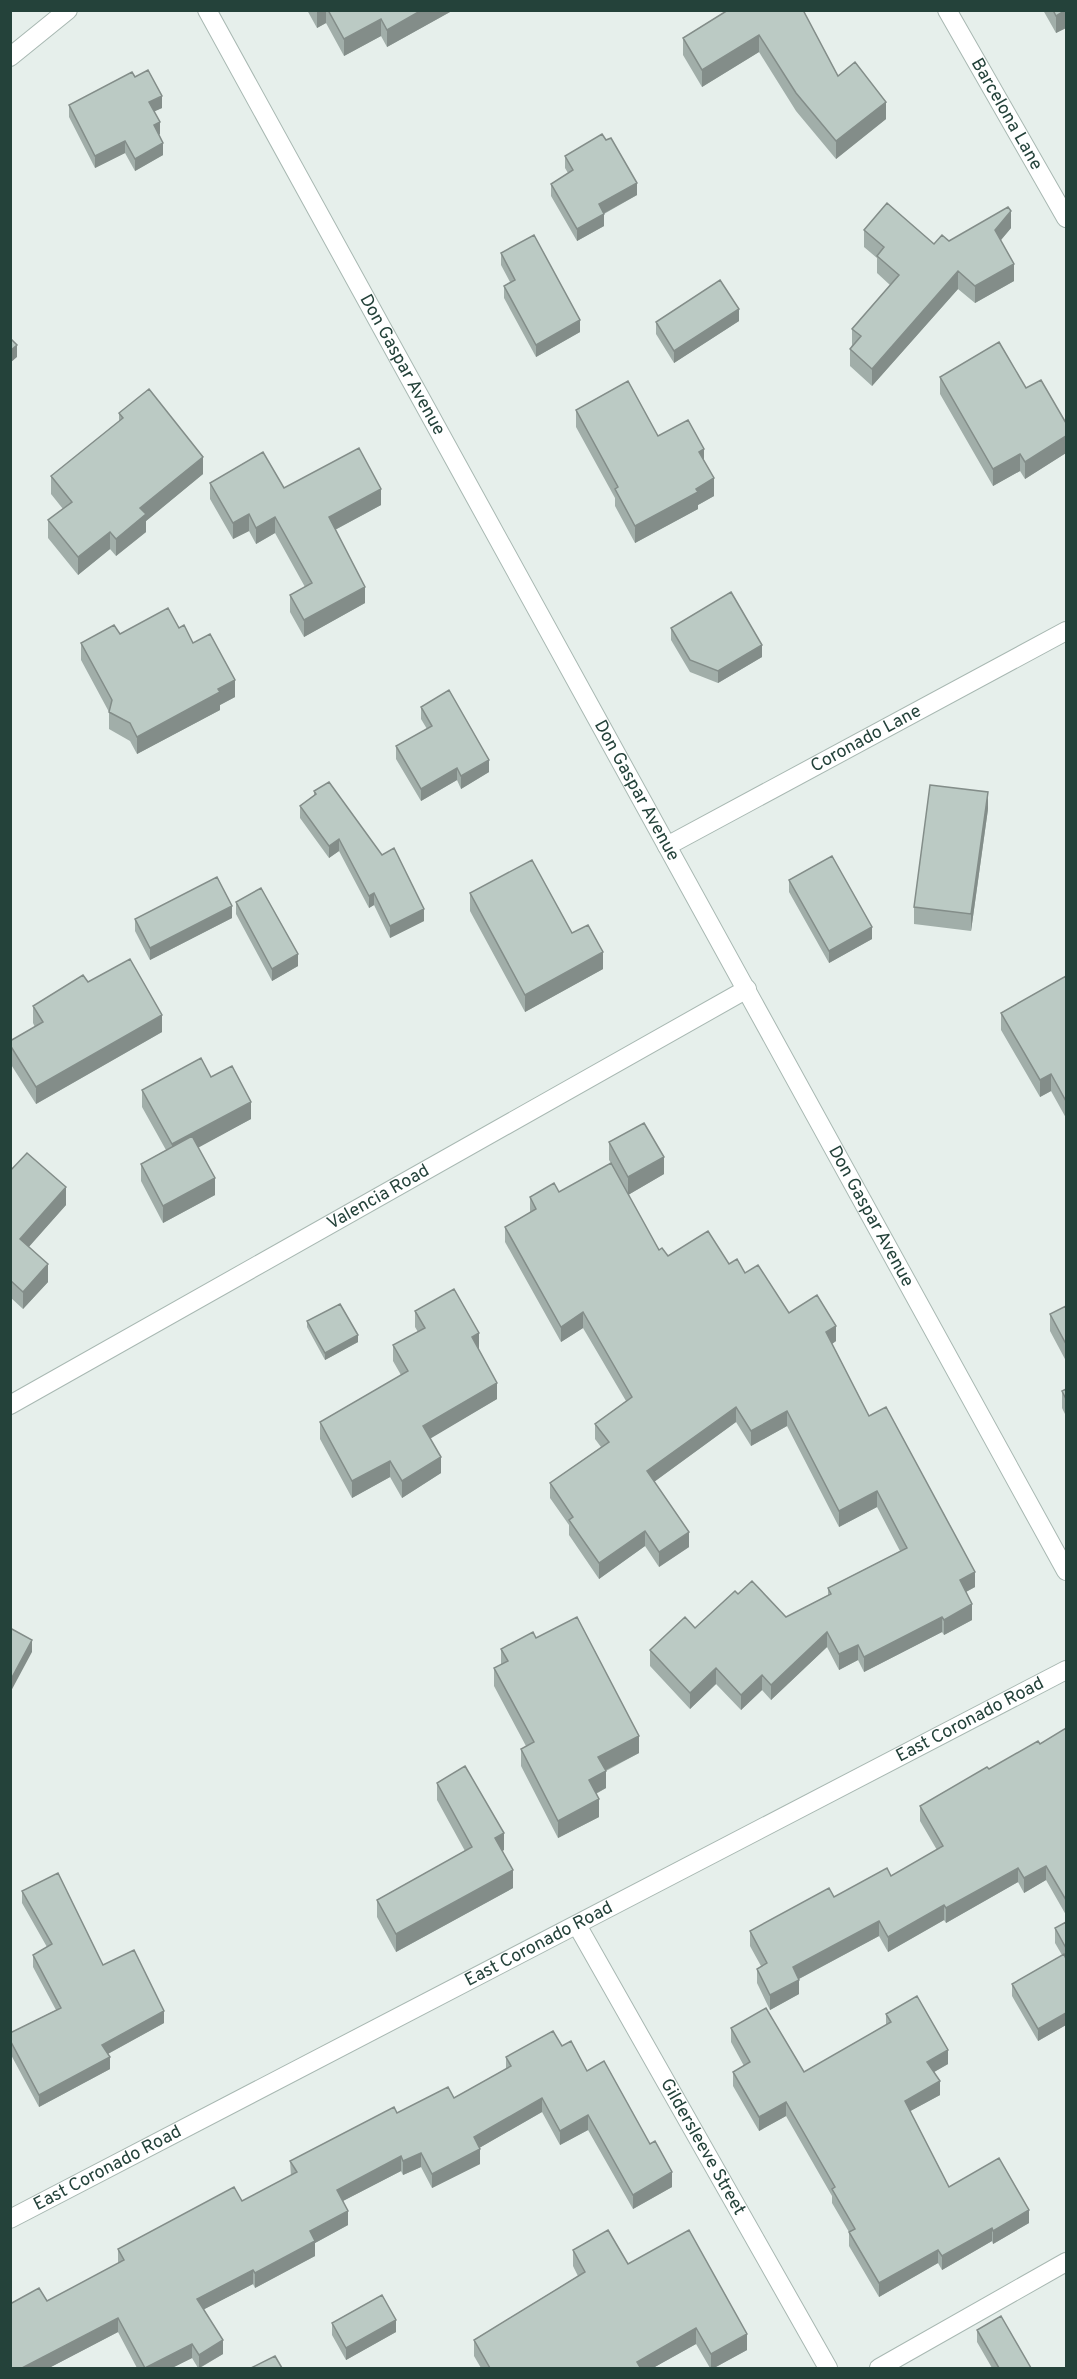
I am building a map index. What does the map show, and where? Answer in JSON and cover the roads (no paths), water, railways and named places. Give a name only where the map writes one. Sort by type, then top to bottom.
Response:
[{"type":"street","points":[[10,57],[68,10]]},
{"type":"street","name":"Don Gaspar Avenue","points":[[207,10],[1066,1571]]},
{"type":"street","name":"Barcelona Lane","points":[[947,10],[1066,218]]},
{"type":"street","name":"Coronado Lane","points":[[667,846],[1066,631]]},
{"type":"street","name":"Valencia Road","points":[[10,1405],[747,989]]},
{"type":"street","name":"East Coronado Road","points":[[10,2219],[1066,1670]]},
{"type":"street","name":"Gildersleeve Street","points":[[577,1925],[828,2368]]},
{"type":"street","points":[[879,2368],[1066,2262]]}]
